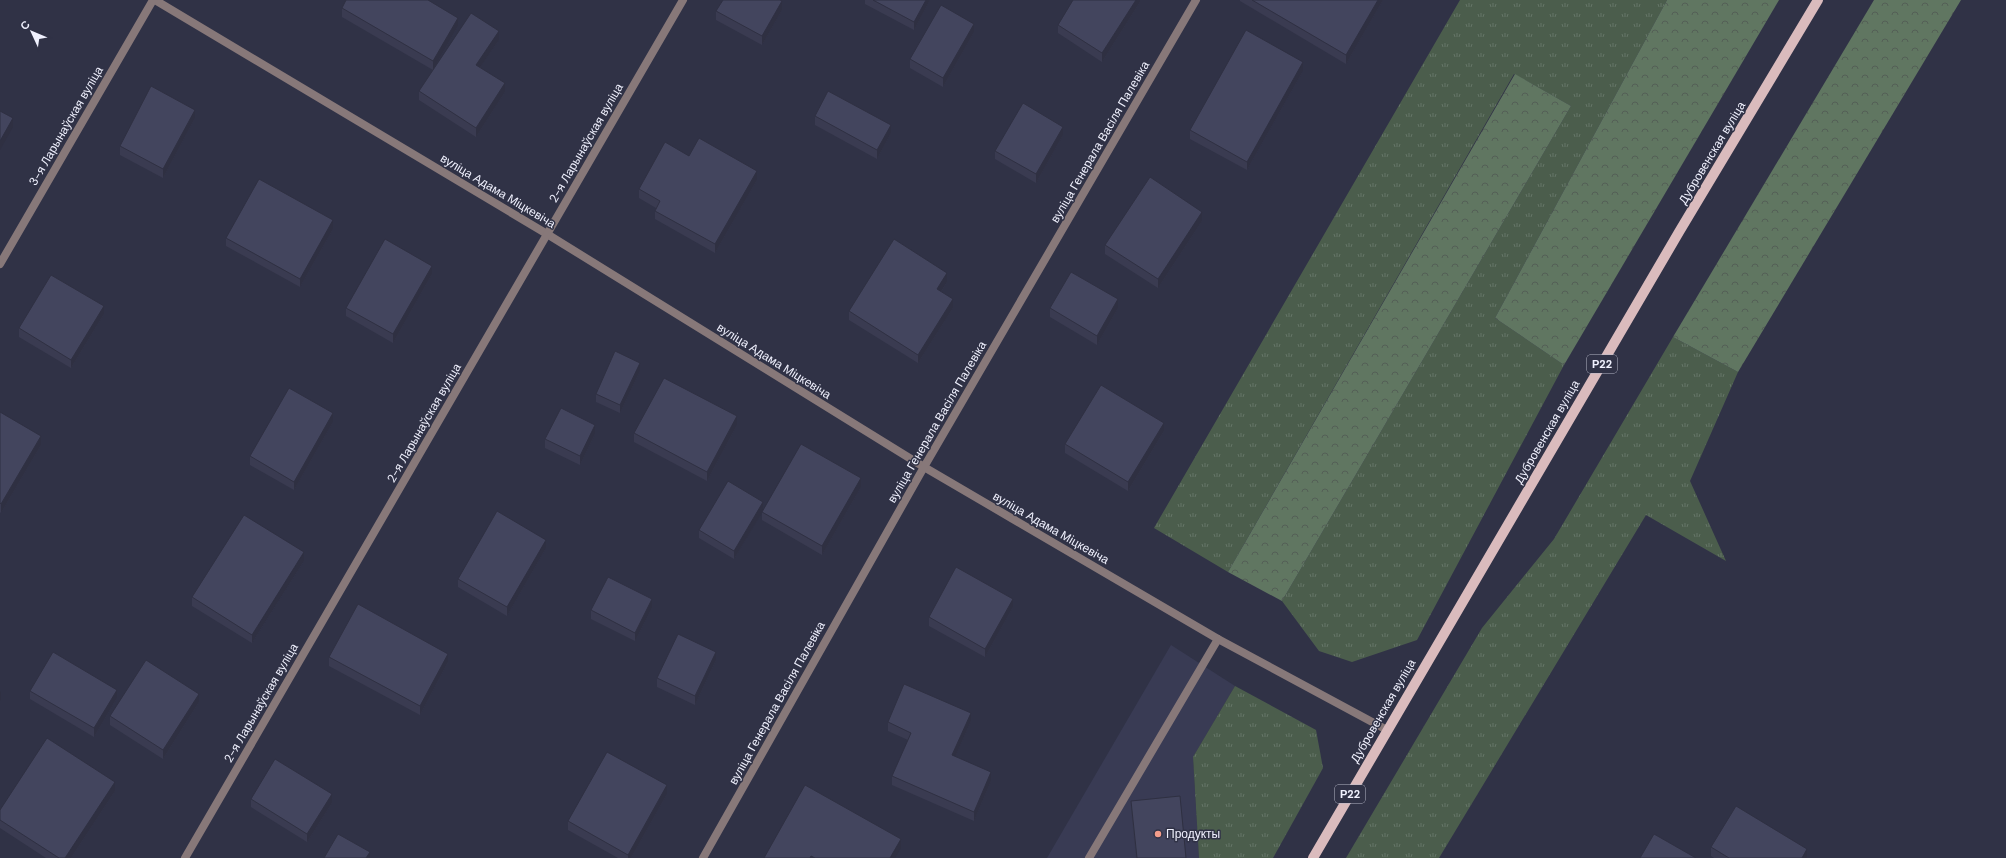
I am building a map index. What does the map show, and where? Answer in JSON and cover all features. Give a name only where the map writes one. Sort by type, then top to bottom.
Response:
[{"type":"main road","name":"Дубровенская вуліца","points":[[1313,858],[1675,239],[1818,0]]},
{"type":"street","name":"вуліца Адама Міцкевіча","points":[[154,0],[547,234],[924,467],[1218,639],[1387,730]]},
{"type":"street","name":"3-я Ларынаўская вуліца","points":[[0,264],[154,0]]},
{"type":"street","name":"2-я Ларынаўская вуліца","points":[[185,858],[684,0]]},
{"type":"street","name":"вуліца Генерала Васіля Палевіка","points":[[703,858],[924,467],[1196,0]]},
{"type":"street","points":[[1089,858],[1218,639]]},
{"type":"shaded area","points":[[1171,645],[1235,686],[1193,757],[1199,858],[1047,858]]},
{"type":"green space","points":[[1460,0],[1667,0],[1495,318],[1564,365],[1417,640],[1352,662],[1319,651],[1282,601],[1571,106],[1514,74],[1228,572],[1154,528]]},
{"type":"green space","points":[[1667,0],[1779,0],[1564,365],[1495,318]]},
{"type":"green space","points":[[1874,0],[1961,0],[1738,372],[1673,337]]},
{"type":"green space","points":[[1515,74],[1571,106],[1282,601],[1228,572]]},
{"type":"green space","points":[[1673,337],[1738,372],[1690,481],[1726,561],[1646,515],[1439,858],[1346,858],[1482,628],[1554,539]]},
{"type":"green space","points":[[1235,686],[1316,730],[1323,768],[1273,858],[1199,858],[1193,757]]},
{"type":"building","points":[[346,0],[428,0],[458,18],[433,61],[342,8]]},
{"type":"building","points":[[723,0],[782,1],[762,36],[716,11]]},
{"type":"building","points":[[873,0],[926,0],[914,22]]},
{"type":"building","points":[[1073,0],[1136,0],[1102,53],[1058,25]]},
{"type":"building","points":[[1252,0],[1378,0],[1346,55]]},
{"type":"building","points":[[941,5],[974,24],[943,78],[910,59]]},
{"type":"building","points":[[471,13],[499,31],[476,65],[505,83],[476,128],[419,91]]},
{"type":"building","points":[[1246,30],[1303,62],[1247,162],[1190,130]]},
{"type":"building","points":[[151,86],[195,110],[163,169],[120,146]]},
{"type":"building","points":[[828,91],[891,125],[877,150],[815,116]]},
{"type":"building","points":[[1023,103],[1063,127],[1036,174],[995,151]]},
{"type":"building","points":[[0,111],[13,118],[0,141]]},
{"type":"building","points":[[699,138],[757,171],[715,244],[655,211],[660,201],[639,189],[665,142],[689,156]]},
{"type":"building","points":[[1150,177],[1202,212],[1158,279],[1105,245]]},
{"type":"building","points":[[259,179],[333,220],[300,279],[226,238]]},
{"type":"building","points":[[385,239],[432,266],[393,334],[346,308]]},
{"type":"building","points":[[894,239],[947,273],[937,289],[953,299],[918,355],[849,311]]},
{"type":"building","points":[[1071,272],[1118,299],[1097,336],[1050,308]]},
{"type":"building","points":[[51,275],[104,306],[71,360],[19,328]]},
{"type":"building","points":[[615,351],[640,363],[620,405],[596,394]]},
{"type":"building","points":[[664,378],[737,416],[707,472],[634,433]]},
{"type":"building","points":[[1101,385],[1164,423],[1128,482],[1065,444]]},
{"type":"building","points":[[289,388],[333,413],[294,482],[250,456]]},
{"type":"building","points":[[561,408],[595,425],[580,456],[545,439]]},
{"type":"building","points":[[0,412],[41,436],[1,504],[0,503]]},
{"type":"building","points":[[801,444],[861,478],[822,546],[762,512]]},
{"type":"building","points":[[728,481],[763,502],[734,551],[699,530]]},
{"type":"building","points":[[497,511],[546,540],[507,607],[458,579]]},
{"type":"building","points":[[244,515],[304,552],[252,635],[192,597]]},
{"type":"building","points":[[956,567],[1013,599],[985,649],[929,617]]},
{"type":"building","points":[[608,577],[652,599],[635,633],[591,610]]},
{"type":"building","points":[[358,604],[448,654],[420,706],[329,657]]},
{"type":"building","points":[[678,634],[716,652],[695,696],[657,678]]},
{"type":"building","points":[[53,652],[117,690],[94,728],[30,691]]},
{"type":"building","points":[[146,660],[199,694],[163,750],[110,716]]},
{"type":"building","points":[[904,684],[971,713],[952,755],[991,772],[974,812],[892,776],[911,733],[888,722]]},
{"type":"building","points":[[47,738],[115,782],[65,858],[59,858],[0,820],[0,810]]},
{"type":"building","points":[[607,752],[667,785],[628,855],[568,821]]},
{"type":"building","points":[[275,759],[332,794],[307,834],[251,799]]},
{"type":"building","points":[[805,785],[901,839],[890,858],[815,858],[811,856],[810,858],[764,858]]},
{"type":"building","name":"Продукты","points":[[1180,796],[1186,858],[1137,858],[1131,801]]},
{"type":"building","points":[[1736,806],[1807,849],[1802,858],[1729,858],[1711,847]]},
{"type":"building","points":[[338,834],[370,852],[366,858],[324,858]]},
{"type":"building","points":[[1654,834],[1696,858],[1640,858]]},
{"type":"place","name":"Продукты","points":[[1158,834]]}]
